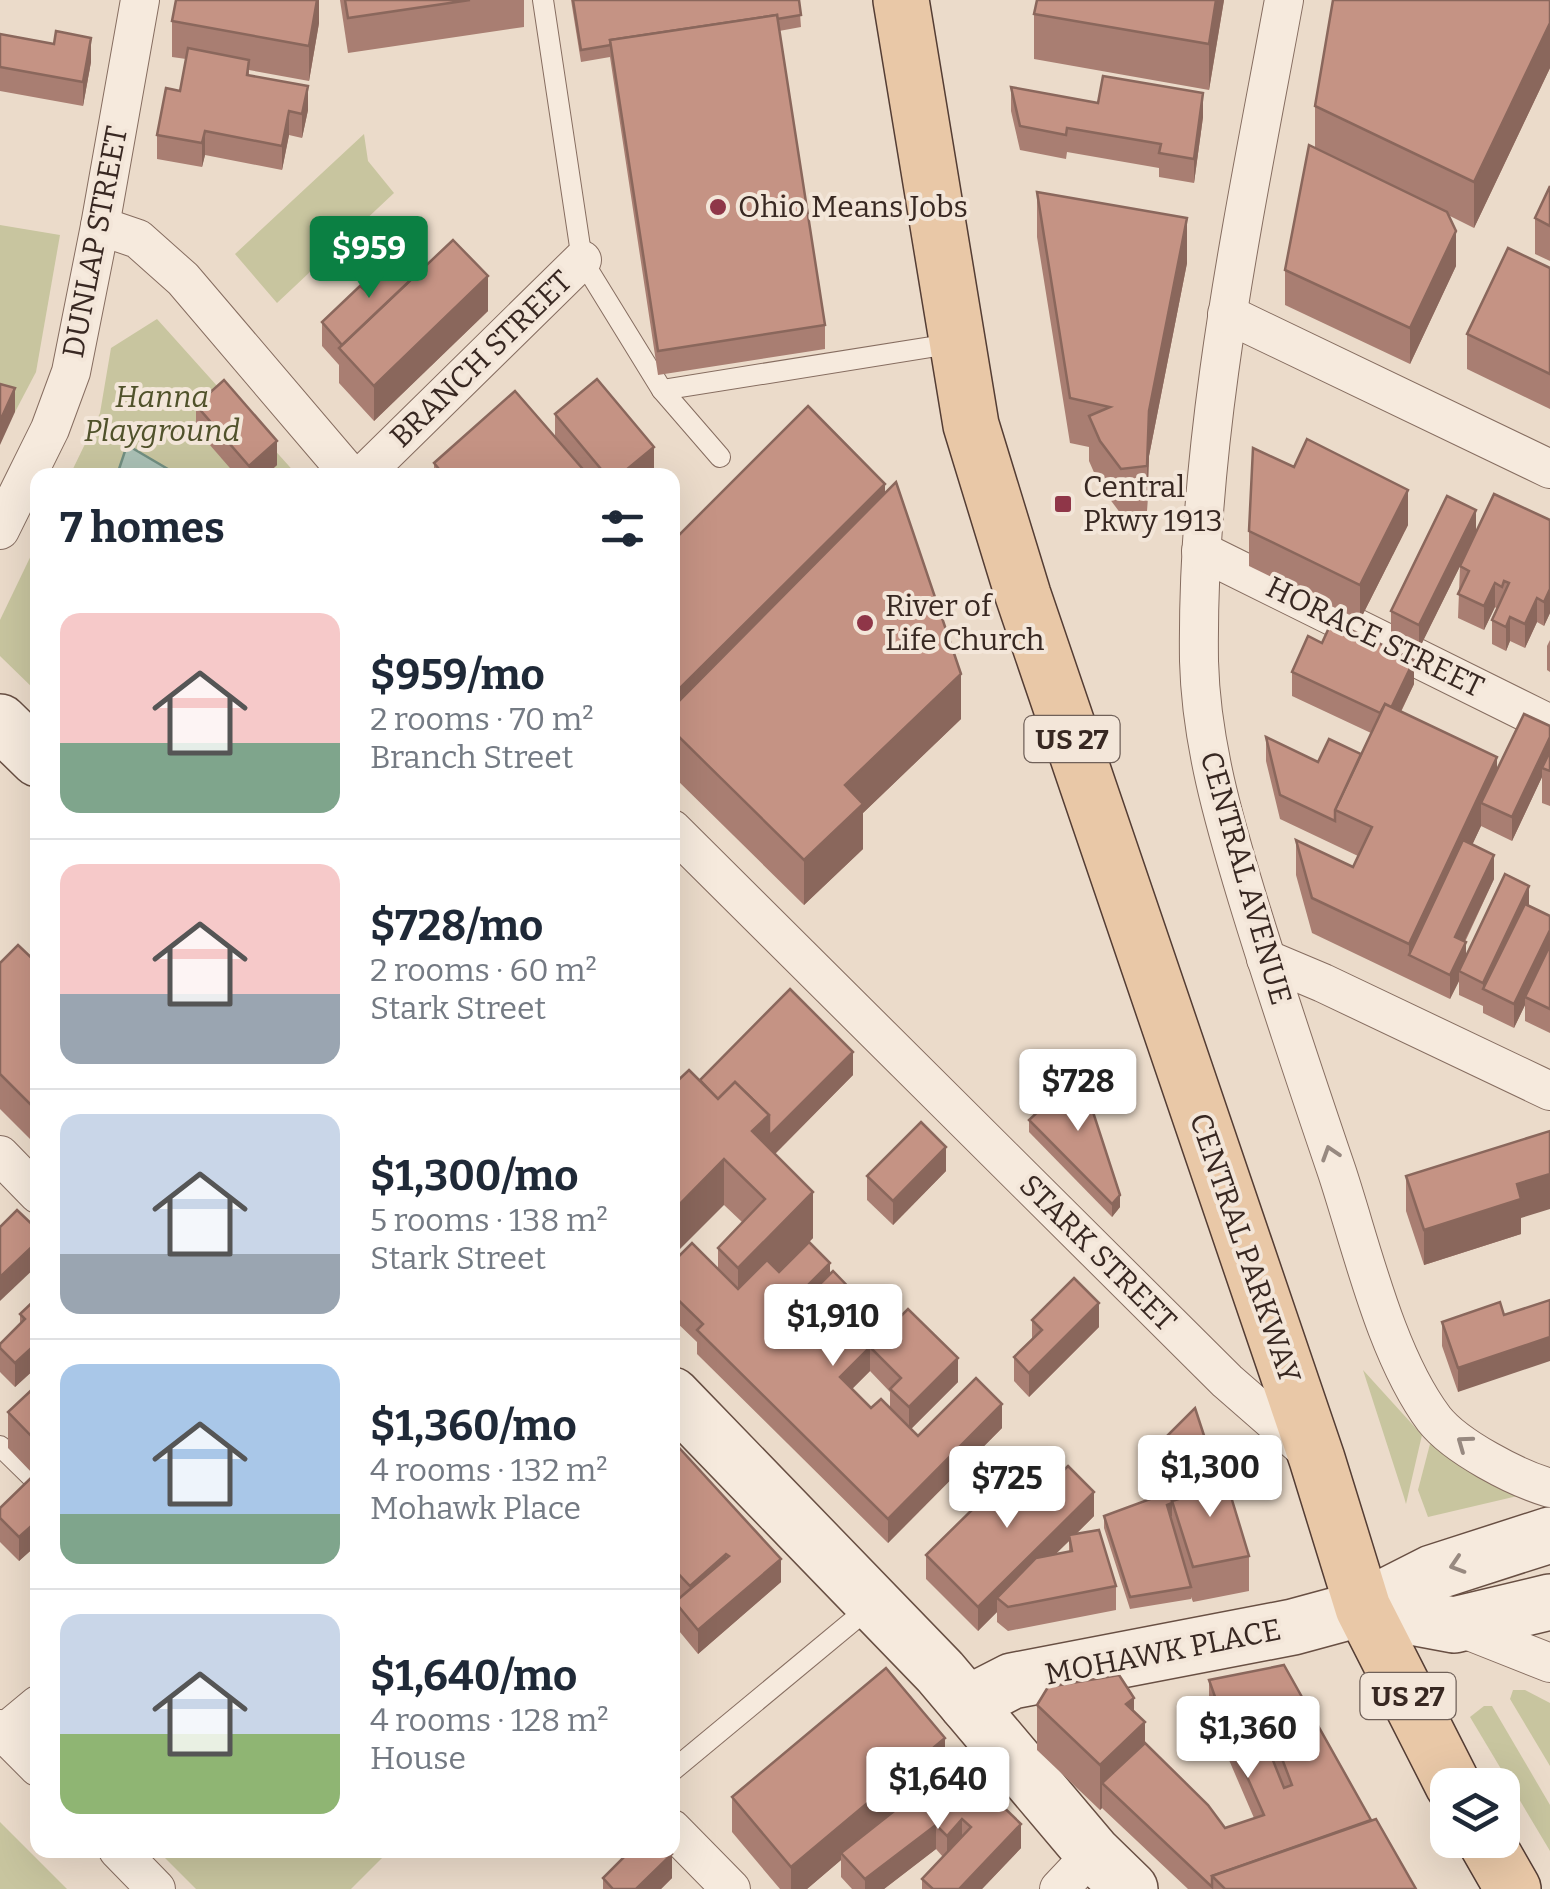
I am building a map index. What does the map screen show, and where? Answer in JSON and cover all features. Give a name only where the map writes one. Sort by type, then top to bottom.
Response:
[{"type":"main road","name":"CENTRAL PARKWAY","points":[[901,0],[972,425],[1023,595],[1317,1459],[1363,1608],[1444,1768]]},
{"type":"main road","points":[[1495,1858],[1513,1889]]},
{"type":"street","name":"DUNLAP STREET","points":[[31,468],[50,430],[70,372],[140,0]]},
{"type":"street","name":"CENTRAL AVENUE","points":[[1284,0],[1226,314],[1201,551],[1199,665],[1206,738],[1226,827],[1266,959],[1393,1344],[1435,1421],[1510,1474],[1550,1488]]},
{"type":"street","points":[[100,226],[138,239],[183,279],[344,468]]},
{"type":"street","name":"BRANCH STREET","points":[[371,468],[582,260]]},
{"type":"street","points":[[1226,314],[1550,470]]},
{"type":"street","name":"DUNLAP STREET","points":[[0,530],[30,470]]},
{"type":"street","name":"HORACE STREET","points":[[1201,551],[1550,724]]},
{"type":"street","points":[[0,722],[30,752]]},
{"type":"street","name":"STARK STREET","points":[[680,837],[1202,1356],[1317,1459]]},
{"type":"street","points":[[1266,959],[1323,982],[1550,1091]]},
{"type":"street","points":[[0,1155],[30,1186]]},
{"type":"street","points":[[680,1403],[875,1603],[967,1704],[1094,1877]]},
{"type":"street","name":"MOHAWK PLACE","points":[[967,1704],[1012,1681],[1293,1627],[1363,1608],[1432,1573],[1550,1535]]},
{"type":"street","name":"MOHAWK PLACE","points":[[1363,1608],[1454,1625],[1550,1602]]},
{"type":"street","points":[[1454,1625],[1550,1664]]},
{"type":"street","points":[[30,1710],[2,1731],[30,1759]]},
{"type":"street","points":[[680,1837],[731,1889]]},
{"type":"street","points":[[126,1858],[156,1889]]},
{"type":"lane","name":"BRANCH STREET","points":[[543,0],[582,260]]},
{"type":"lane","points":[[582,260],[662,390],[720,458]]},
{"type":"lane","points":[[662,390],[958,342]]},
{"type":"lane","points":[[0,1446],[30,1475]]},
{"type":"lane","points":[[680,1764],[875,1603]]},
{"type":"green space","points":[[364,134],[368,161],[394,193],[277,303],[235,254]]},
{"type":"green space","points":[[0,225],[60,235],[36,372],[15,412],[0,408]]},
{"type":"green space","name":"Hanna Playground","points":[[157,319],[291,468],[73,468],[100,413],[111,348]]},
{"type":"green space","points":[[30,558],[30,685],[0,656],[0,620]]},
{"type":"green space","points":[[1363,1370],[1422,1435],[1406,1504],[1404,1497]]},
{"type":"green space","points":[[1430,1444],[1526,1494],[1428,1517],[1418,1490]]},
{"type":"green space","points":[[1513,1690],[1525,1690],[1550,1703],[1550,1766],[1510,1699]]},
{"type":"green space","points":[[1484,1706],[1492,1706],[1550,1805],[1550,1851],[1520,1801],[1520,1768],[1500,1768],[1470,1717]]},
{"type":"green space","points":[[0,1822],[30,1852],[30,1858],[36,1858],[67,1889],[0,1889]]},
{"type":"green space","points":[[165,1858],[382,1858],[351,1889],[196,1889]]},
{"type":"shaded area","points":[[127,445],[166,468],[119,468]]},
{"type":"building","points":[[176,0],[317,0],[309,46],[172,21]]},
{"type":"building","points":[[345,0],[470,0],[348,18]]},
{"type":"building","points":[[573,0],[799,0],[801,15],[777,19],[777,15],[610,40],[611,45],[581,50]]},
{"type":"building","points":[[1037,0],[1216,0],[1209,44],[1034,14]]},
{"type":"building","points":[[1333,0],[1550,0],[1550,23],[1474,182],[1315,106]]},
{"type":"building","name":"Ohio Means Jobs","points":[[777,15],[825,325],[658,351],[610,40]]},
{"type":"building","points":[[56,31],[91,38],[83,82],[0,67],[0,34],[54,44]]},
{"type":"building","points":[[188,48],[249,60],[247,75],[308,86],[302,114],[289,111],[282,146],[205,131],[202,143],[157,135],[166,88],[180,91]]},
{"type":"building","points":[[1103,76],[1203,93],[1194,159],[1159,153],[1161,144],[1067,128],[1066,135],[1020,126],[1011,87],[1098,103]]},
{"type":"building","points":[[1309,145],[1447,212],[1456,231],[1410,328],[1285,270]]},
{"type":"building","points":[[1550,186],[1550,226],[1535,218]]},
{"type":"building","points":[[1037,192],[1187,218],[1149,411],[1147,466],[1121,469],[1100,441],[1089,416],[1110,407],[1070,398]]},
{"type":"building","points":[[453,240],[488,276],[374,386],[339,348]]},
{"type":"building","points":[[1508,248],[1550,268],[1550,374],[1467,334]]},
{"type":"building","points":[[405,255],[419,272],[342,345],[322,322],[360,286],[366,291]]},
{"type":"building","points":[[597,379],[654,447],[628,468],[600,468],[555,414]]},
{"type":"building","points":[[224,380],[277,441],[249,466],[196,405]]},
{"type":"building","points":[[0,384],[15,388],[0,421]]},
{"type":"building","points":[[515,391],[582,468],[438,468],[434,463]]},
{"type":"building","points":[[808,406],[885,484],[680,688],[680,534]]},
{"type":"building","points":[[1307,439],[1408,490],[1360,585],[1249,531],[1253,448],[1294,467]]},
{"type":"building","name":"River of Life Church","points":[[896,482],[961,674],[845,785],[863,804],[804,860],[680,738],[680,700]]},
{"type":"building","points":[[1494,494],[1550,520],[1550,589],[1544,602],[1537,598],[1525,624],[1510,617],[1506,627],[1492,620],[1509,583],[1504,581],[1502,587],[1495,583],[1484,606],[1458,594],[1469,571],[1460,566]]},
{"type":"building","points":[[1447,496],[1476,510],[1419,625],[1391,611]]},
{"type":"building","points":[[1332,621],[1414,660],[1391,708],[1385,704],[1380,713],[1292,672],[1308,636],[1322,643]]},
{"type":"building","points":[[1385,704],[1497,757],[1409,944],[1312,898],[1296,840],[1353,867],[1372,827],[1335,810]]},
{"type":"building","points":[[1524,714],[1550,726],[1550,737],[1512,817],[1481,803]]},
{"type":"building","points":[[1266,737],[1318,762],[1329,739],[1361,754],[1335,810],[1335,821],[1280,795]]},
{"type":"building","points":[[1550,751],[1550,771],[1542,768]]},
{"type":"building","points":[[1463,840],[1494,855],[1455,937],[1466,942],[1450,975],[1409,955]]},
{"type":"building","points":[[1505,874],[1529,886],[1483,983],[1459,971]]},
{"type":"building","points":[[1525,904],[1550,916],[1550,930],[1514,1004],[1483,989]]},
{"type":"building","points":[[18,945],[30,956],[30,1104],[0,1074],[0,963]]},
{"type":"building","points":[[1550,945],[1550,1009],[1525,997]]},
{"type":"building","points":[[790,989],[853,1052],[769,1136],[769,1115],[735,1082],[718,1099],[700,1080]]},
{"type":"building","points":[[1070,1068],[1080,1072],[1120,1195],[1112,1204],[1029,1120],[1062,1089]]},
{"type":"building","points":[[689,1070],[718,1099],[735,1082],[769,1115],[752,1131],[813,1192],[738,1268],[718,1248],[765,1199],[724,1159],[680,1204],[680,1078]]},
{"type":"building","points":[[921,1122],[946,1147],[893,1201],[867,1176]]},
{"type":"building","points":[[1550,1131],[1550,1174],[1517,1184],[1521,1199],[1424,1230],[1406,1176]]},
{"type":"building","points":[[17,1210],[30,1222],[30,1249],[0,1277],[0,1227]]},
{"type":"building","points":[[809,1242],[830,1263],[770,1323],[775,1329],[833,1271],[860,1299],[834,1325],[844,1335],[878,1300],[898,1319],[908,1309],[958,1358],[909,1407],[890,1389],[901,1378],[870,1347],[840,1377],[871,1408],[881,1399],[918,1436],[976,1378],[1002,1404],[888,1519],[697,1330],[703,1324],[680,1302],[680,1255],[692,1243],[738,1289],[767,1260],[779,1272]]},
{"type":"building","points":[[1074,1278],[1099,1303],[1029,1373],[1014,1357],[1042,1330],[1032,1320]]},
{"type":"building","points":[[1550,1300],[1550,1337],[1458,1368],[1442,1322],[1500,1302],[1504,1315]]},
{"type":"building","points":[[30,1305],[30,1349],[15,1363],[0,1344],[25,1319],[20,1314]]},
{"type":"building","points":[[30,1391],[30,1435],[8,1412]]},
{"type":"building","points":[[1195,1408],[1215,1469],[1186,1477],[1186,1497],[1167,1505],[1191,1587],[1130,1597],[1104,1516],[1164,1494],[1155,1448]]},
{"type":"building","points":[[680,1449],[781,1559],[698,1630],[680,1608],[680,1598],[729,1556],[726,1554],[690,1586],[680,1575]]},
{"type":"building","points":[[1068,1466],[1094,1492],[978,1607],[926,1555],[979,1503],[984,1507],[1024,1467],[1045,1488]]},
{"type":"building","points":[[1222,1467],[1249,1556],[1193,1567],[1172,1501],[1192,1495],[1186,1477]]},
{"type":"building","points":[[30,1479],[30,1527],[19,1537],[0,1518],[0,1508]]},
{"type":"building","points":[[1099,1530],[1116,1586],[1008,1607],[997,1598],[1036,1558],[1072,1551],[1069,1535]]},
{"type":"building","points":[[1284,1665],[1371,1820],[1212,1876],[1212,1887],[1102,1783],[1145,1743],[1208,1805],[1225,1828],[1264,1815],[1209,1680]],"holes":[[[1270,1727],[1292,1785],[1284,1788],[1268,1748],[1258,1749],[1250,1735]]]},
{"type":"building","points":[[886,1668],[945,1738],[791,1867],[732,1797]]},
{"type":"building","points":[[1119,1675],[1134,1698],[1126,1704],[1145,1722],[1100,1765],[1037,1705],[1048,1687]]},
{"type":"building","points":[[946,1770],[979,1802],[988,1792],[1021,1824],[959,1889],[933,1889],[922,1879],[971,1827],[962,1819],[947,1836],[936,1825],[865,1879],[841,1853]]},
{"type":"building","points":[[1376,1819],[1416,1889],[1225,1889],[1212,1876]]},
{"type":"building","points":[[623,1858],[668,1858],[636,1889],[613,1889],[603,1878]]},
{"type":"place","name":"Ohio Means Jobs","points":[[718,207]]},
{"type":"place","name":"Central Pkwy 1913","points":[[1063,504]]},
{"type":"place","name":"River of Life Church","points":[[865,623]]}]
